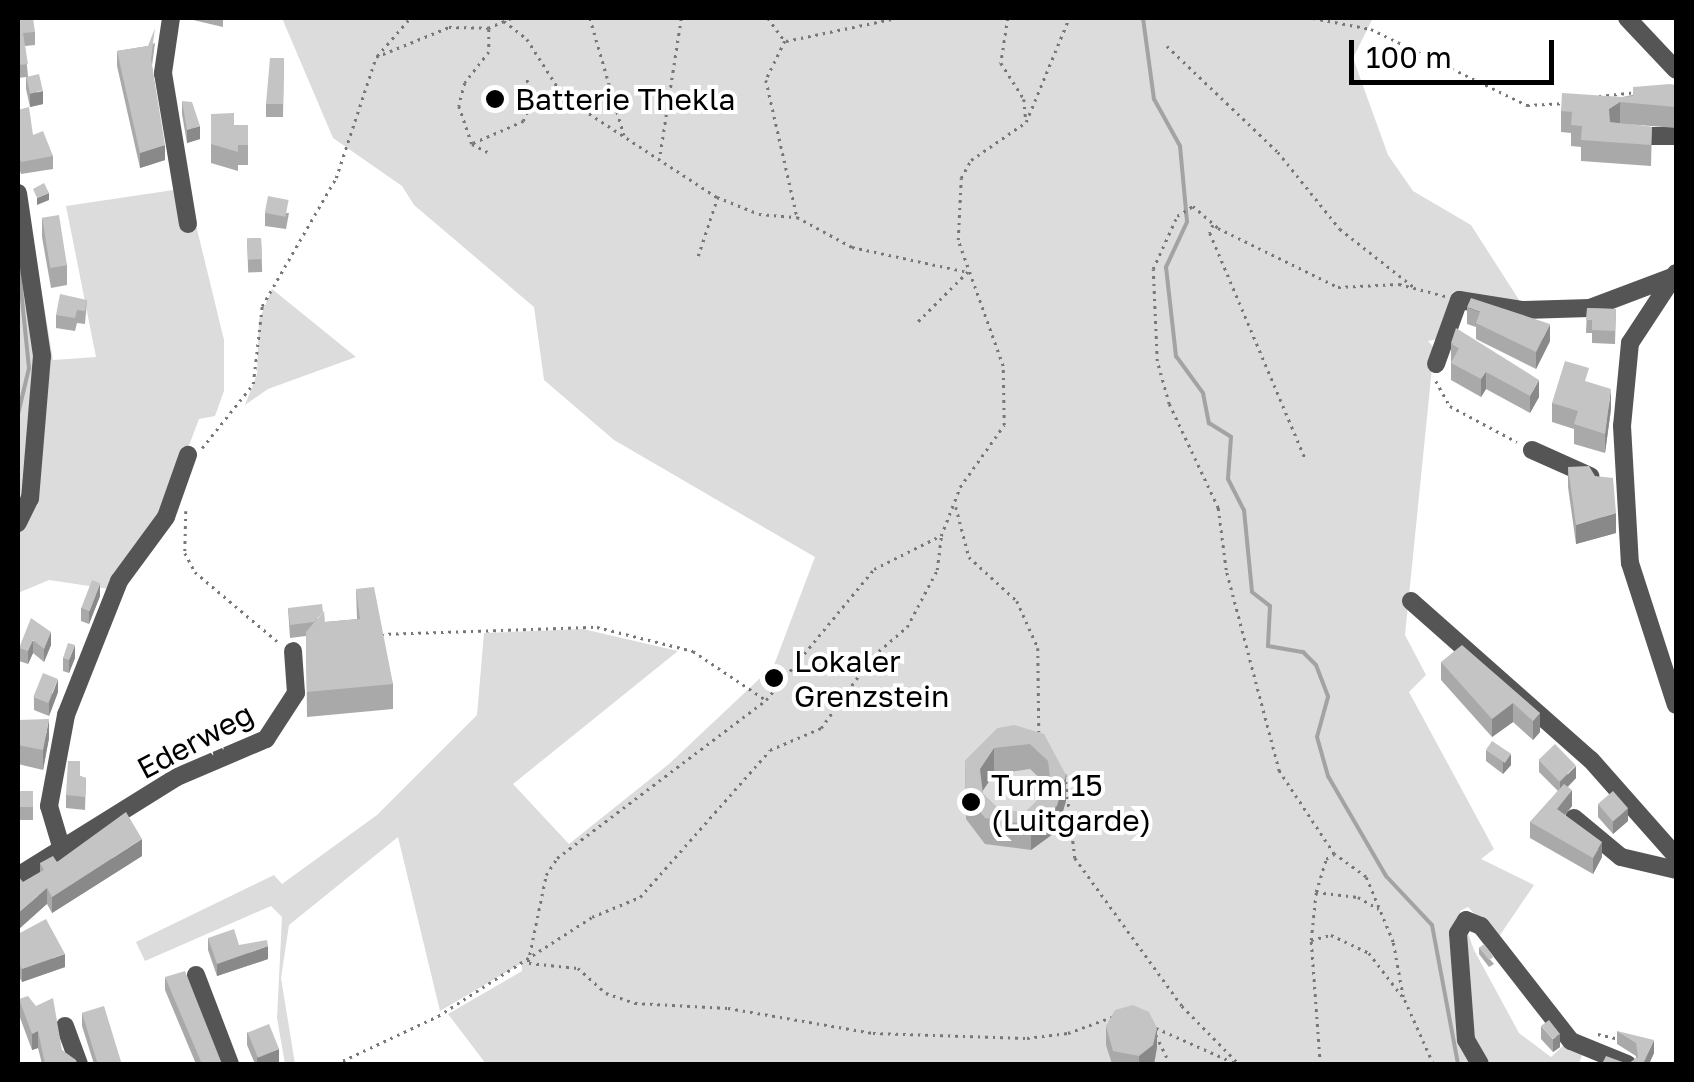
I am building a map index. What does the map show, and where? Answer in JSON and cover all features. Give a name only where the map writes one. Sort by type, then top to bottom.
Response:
[{"type":"street","points":[[170,18],[164,73],[188,224]]},
{"type":"street","points":[[1627,18],[1670,63]]},
{"type":"street","points":[[1620,136],[1676,136]]},
{"type":"street","points":[[18,193],[42,356],[30,498],[18,523]]},
{"type":"street","points":[[1436,364],[1459,300],[1514,310],[1577,309],[1620,302],[1676,274]]},
{"type":"street","points":[[1676,274],[1628,349],[1624,486],[1630,564],[1676,705]]},
{"type":"street","points":[[1532,450],[1624,486]]},
{"type":"street","points":[[63,853],[48,806],[56,753],[79,680],[133,557],[166,516],[188,455]]},
{"type":"street","points":[[1411,600],[1591,760],[1676,856]]},
{"type":"street","name":"Ederweg","points":[[18,876],[63,853],[162,785],[266,738],[296,693],[294,652]]},
{"type":"street","points":[[1574,818],[1628,861],[1676,870]]},
{"type":"street","points":[[1480,1064],[1465,1025],[1458,933],[1466,920],[1480,926],[1572,1041],[1627,1064]]},
{"type":"street","points":[[196,975],[230,1064]]},
{"type":"street","points":[[65,1026],[79,1064]]},
{"type":"path","points":[[188,455],[196,459],[247,396],[262,306],[336,178],[376,57],[410,18]]},
{"type":"path","points":[[376,57],[449,28],[488,28],[510,18]]},
{"type":"path","points":[[590,18],[624,135]]},
{"type":"path","points":[[660,155],[681,18]]},
{"type":"path","points":[[768,18],[785,41]]},
{"type":"path","points":[[785,41],[897,18]]},
{"type":"path","points":[[1008,18],[1001,63],[1024,99],[1026,122]]},
{"type":"path","points":[[336,1064],[438,1016],[528,964],[592,918],[640,897],[770,750],[821,728],[872,656],[907,627],[937,570],[940,536],[956,506],[960,487],[1004,425],[1003,366],[958,240],[962,178],[970,160],[1026,122],[1069,18]]},
{"type":"path","points":[[1313,18],[1371,29],[1527,105],[1546,108],[1577,98]]},
{"type":"path","points":[[504,21],[527,38],[557,90],[660,155],[717,198],[759,214],[797,217],[852,247],[968,272]]},
{"type":"path","points":[[488,28],[489,52],[460,94],[460,118],[472,144],[490,153]]},
{"type":"path","points":[[785,41],[766,80],[797,217]]},
{"type":"path","points":[[1167,46],[1278,152],[1340,230],[1416,289]]},
{"type":"path","points":[[472,144],[524,120],[534,96],[526,79]]},
{"type":"path","points":[[1593,96],[1669,89]]},
{"type":"path","points":[[516,100],[557,90]]},
{"type":"path","points":[[698,256],[717,198]]},
{"type":"path","points":[[1433,1064],[1403,997],[1380,910],[1366,877],[1334,854],[1280,771],[1226,570],[1218,508],[1169,404],[1157,360],[1156,256],[1177,216],[1193,206],[1213,224],[1338,287],[1416,289],[1459,300]]},
{"type":"path","points":[[1213,224],[1210,233],[1306,458]]},
{"type":"path","points":[[915,325],[968,272]]},
{"type":"path","points":[[1436,364],[1444,402],[1532,450]]},
{"type":"path","points":[[187,506],[185,552],[195,572],[294,652]]},
{"type":"path","points":[[956,506],[969,557],[1017,601],[1038,648],[1039,746]]},
{"type":"path","points":[[528,964],[546,875],[556,858],[766,700],[874,568],[940,536]]},
{"type":"path","points":[[377,635],[597,628],[693,652],[766,700]]},
{"type":"path","points":[[1057,762],[1071,790],[1075,858],[1182,1006],[1238,1064]]},
{"type":"path","points":[[1320,1064],[1312,940],[1316,892],[1326,859],[1334,854]]},
{"type":"path","points":[[1316,892],[1358,898],[1380,910]]},
{"type":"path","points":[[1312,940],[1331,935],[1370,953],[1403,997]]},
{"type":"path","points":[[528,964],[578,968],[606,993],[634,1003],[728,1008],[873,1033],[1027,1038],[1078,1030],[1126,1013]]},
{"type":"path","points":[[1170,1064],[1149,1025],[1238,1064]]},
{"type":"path","points":[[1590,1032],[1623,1040]]},
{"type":"shaded area","points":[[282,18],[1373,18],[1353,58],[1388,155],[1413,191],[1471,225],[1521,303],[1452,292],[1456,298],[1438,339],[1428,341],[1434,348],[1405,635],[1426,675],[1409,692],[1494,849],[1481,859],[1534,885],[1498,938],[1468,907],[1460,911],[1474,950],[1519,1033],[1551,1057],[1565,1044],[1583,1052],[1579,1064],[486,1064],[448,1014],[522,971],[522,963],[440,1011],[398,837],[289,925],[281,978],[295,1064],[285,1064],[277,1018],[282,917],[271,906],[145,961],[136,942],[274,875],[282,884],[377,815],[477,715],[484,633],[583,629],[678,651],[513,784],[569,844],[669,764],[774,665],[815,557],[614,440],[544,380],[534,307],[414,205],[402,186],[333,138]]},
{"type":"shaded area","points":[[187,188],[224,340],[224,391],[215,416],[199,419],[168,501],[109,589],[49,580],[18,593],[18,211],[29,216],[53,360],[96,357],[66,206]]},
{"type":"shaded area","points":[[272,289],[356,357],[268,389],[245,405],[257,374],[259,320]]},
{"type":"building","points":[[18,18],[33,18],[35,32],[23,33],[28,64],[18,65]]},
{"type":"building","points":[[155,28],[151,59],[165,145],[140,153],[117,51],[148,46]]},
{"type":"building","points":[[270,58],[284,58],[283,104],[266,104]]},
{"type":"building","points":[[39,74],[43,91],[30,93],[26,77]]},
{"type":"building","points":[[1676,85],[1676,107],[1620,102],[1609,109],[1610,122],[1652,127],[1651,145],[1581,140],[1582,126],[1571,125],[1572,112],[1561,111],[1562,93],[1622,97],[1633,96],[1633,87]]},
{"type":"building","points":[[182,101],[192,102],[200,126],[187,130]]},
{"type":"building","points":[[29,107],[33,135],[43,131],[53,156],[21,162],[18,110]]},
{"type":"building","points":[[234,113],[234,125],[248,125],[248,145],[238,145],[238,152],[211,144],[211,114]]},
{"type":"building","points":[[44,183],[49,193],[37,198],[33,189]]},
{"type":"building","points":[[268,196],[289,200],[285,217],[265,213]]},
{"type":"building","points":[[59,215],[67,265],[50,268],[42,218]]},
{"type":"building","points":[[261,238],[262,259],[248,260],[247,239]]},
{"type":"building","points":[[60,294],[87,300],[85,311],[77,310],[75,318],[56,315]]},
{"type":"building","points":[[1471,298],[1550,324],[1536,352],[1476,323],[1480,312],[1467,307]]},
{"type":"building","points":[[1587,308],[1616,309],[1615,331],[1592,330],[1592,320],[1586,320]]},
{"type":"building","points":[[1456,328],[1539,380],[1530,396],[1486,372],[1481,379],[1451,363],[1459,348],[1451,343]]},
{"type":"building","points":[[1565,361],[1589,368],[1585,381],[1611,389],[1605,434],[1574,424],[1578,411],[1552,403]]},
{"type":"building","points":[[1589,466],[1595,476],[1613,478],[1616,513],[1576,525],[1568,467]]},
{"type":"building","points":[[92,580],[100,583],[90,611],[81,608]]},
{"type":"building","points":[[374,587],[393,684],[307,692],[306,632],[324,611],[325,622],[360,619],[356,589]]},
{"type":"building","points":[[322,604],[323,612],[314,622],[290,625],[288,608]]},
{"type":"building","points":[[31,618],[51,632],[44,649],[33,640],[28,651],[19,648]]},
{"type":"building","points":[[68,643],[75,645],[69,660],[63,658]]},
{"type":"building","points":[[1462,645],[1540,713],[1533,721],[1513,703],[1492,719],[1441,662]]},
{"type":"building","points":[[43,673],[58,679],[48,703],[33,697]]},
{"type":"building","points":[[49,719],[43,750],[18,745],[18,720]]},
{"type":"building","points":[[1014,725],[1044,734],[1066,775],[1057,806],[1031,825],[985,818],[966,793],[965,761],[998,728]],"holes":[[[1030,744],[1048,761],[1051,786],[1026,812],[1001,811],[983,794],[980,769],[994,748]]]},
{"type":"building","points":[[1492,741],[1511,754],[1505,763],[1486,750]]},
{"type":"building","points":[[1555,744],[1576,766],[1559,782],[1538,760]]},
{"type":"building","points":[[68,761],[80,761],[80,776],[86,778],[85,797],[66,795]]},
{"type":"building","points":[[1564,784],[1572,790],[1557,809],[1602,842],[1593,858],[1530,822]]},
{"type":"building","points":[[18,791],[33,791],[33,807],[18,807]]},
{"type":"building","points":[[1613,791],[1628,808],[1613,821],[1598,804]]},
{"type":"building","points":[[126,812],[142,839],[52,897],[47,888],[18,913],[18,876],[23,882],[44,870],[40,863],[53,856],[57,862]]},
{"type":"building","points":[[46,919],[65,954],[22,969],[18,962],[18,934]]},
{"type":"building","points":[[234,929],[239,945],[267,940],[268,946],[217,964],[208,938]]},
{"type":"building","points":[[1484,944],[1494,957],[1489,960],[1479,948]]},
{"type":"building","points":[[185,971],[222,1064],[202,1064],[165,977]]},
{"type":"building","points":[[28,996],[36,1006],[53,998],[62,1050],[77,1064],[45,1064],[38,1031],[32,1034],[19,999]]},
{"type":"building","points":[[1133,1005],[1149,1012],[1157,1028],[1153,1045],[1139,1056],[1113,1051],[1106,1026],[1115,1010]]},
{"type":"building","points":[[104,1006],[122,1064],[98,1064],[82,1013]]},
{"type":"building","points":[[1549,1020],[1560,1034],[1553,1039],[1541,1026]]},
{"type":"building","points":[[269,1024],[279,1049],[258,1058],[248,1033]]},
{"type":"building","points":[[1617,1031],[1654,1040],[1643,1064],[1628,1064],[1638,1057],[1636,1043]]},
{"type":"building","points":[[1606,1056],[1628,1064],[1602,1064]]},
{"type":"waterway","points":[[1143,18],[1154,99],[1180,146],[1187,222],[1166,267],[1176,356],[1203,393],[1209,423],[1231,437],[1228,479],[1244,510],[1252,592],[1270,606],[1268,646],[1303,652],[1316,665],[1328,697],[1317,737],[1328,776],[1386,876],[1432,925],[1458,1064]]},
{"type":"waterway","points":[[18,260],[29,368],[18,414]]},
{"type":"place","name":"Batterie Thekla","points":[[495,99]]},
{"type":"place","name":"Lokaler Grenzstein","points":[[774,678]]},
{"type":"place","name":"Turm 15 (Luitgarde)","points":[[971,802]]}]
